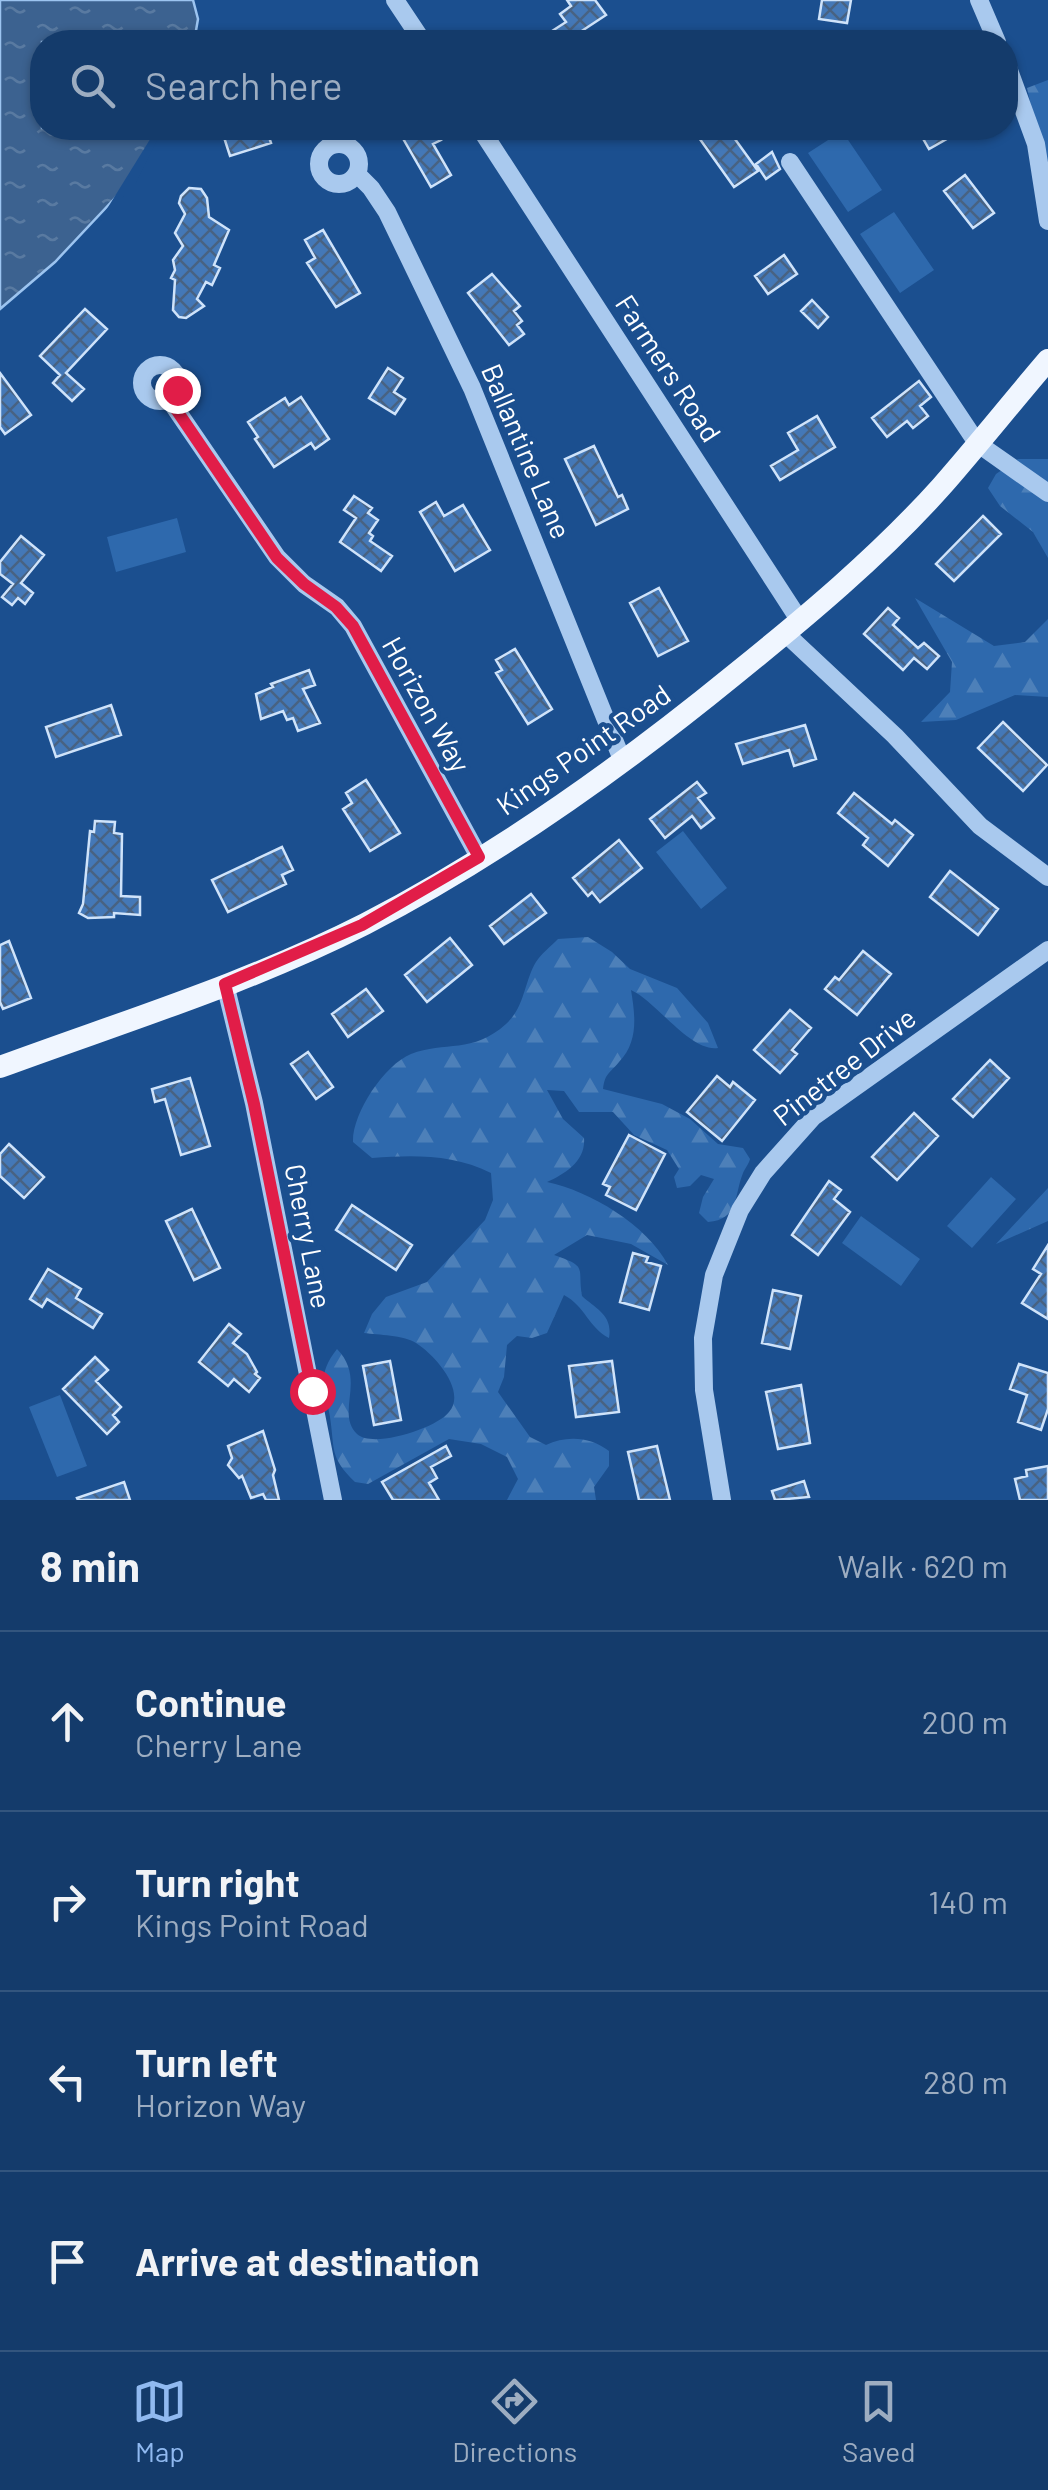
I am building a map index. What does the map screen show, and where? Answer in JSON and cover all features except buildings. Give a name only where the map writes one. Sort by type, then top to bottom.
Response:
[{"type":"main road","name":"Kings Point Road","points":[[0,1067],[225,984],[362,925],[577,796],[792,627],[918,510],[1048,360]]},
{"type":"street","points":[[395,0],[415,30]]},
{"type":"street","points":[[979,0],[992,30]]},
{"type":"street","points":[[1018,95],[1036,144],[1048,220]]},
{"type":"street","name":"Farmers Road","points":[[489,140],[792,627],[980,826],[1048,877]]},
{"type":"street","points":[[790,162],[977,443],[1048,493]]},
{"type":"street","name":"Ballantine Lane","points":[[357,174],[387,212],[472,388],[623,762]]},
{"type":"street","name":"Horizon Way","points":[[169,399],[277,558],[353,626],[479,857]]},
{"type":"street","name":"Pinetree Drive","points":[[722,1500],[704,1390],[704,1338],[714,1276],[740,1210],[762,1172],[814,1117],[1048,950]]},
{"type":"street","name":"Cherry Lane","points":[[225,984],[254,1104],[333,1500]]},
{"type":"green space","points":[[1048,80],[1048,181],[1027,88]]},
{"type":"green space","points":[[828,140],[848,140],[882,190],[848,212],[808,153]]},
{"type":"green space","points":[[894,212],[934,270],[900,293],[860,234]]},
{"type":"green space","points":[[1018,459],[1048,459],[1048,558],[1033,532],[1000,506],[988,488],[996,474]]},
{"type":"green space","points":[[177,518],[186,552],[116,572],[107,537]]},
{"type":"green space","points":[[915,598],[994,646],[1025,642],[1048,619],[1048,697],[1015,695],[956,720],[921,722],[950,692],[952,662]]},
{"type":"green space","points":[[683,831],[727,888],[701,909],[656,852]]},
{"type":"green space","points":[[588,937],[630,969],[677,988],[708,1023],[718,1048],[707,1047],[685,1035],[631,990],[633,1037],[607,1076],[603,1089],[662,1104],[690,1119],[718,1144],[743,1148],[750,1159],[734,1205],[725,1217],[708,1222],[699,1213],[714,1179],[701,1175],[690,1186],[677,1188],[674,1177],[679,1169],[667,1150],[634,1135],[613,1112],[579,1112],[564,1091],[547,1090],[563,1119],[584,1138],[584,1146],[567,1171],[547,1182],[581,1193],[616,1212],[646,1236],[668,1265],[631,1244],[587,1235],[554,1255],[579,1269],[582,1296],[606,1318],[609,1338],[564,1295],[547,1333],[532,1338],[517,1336],[507,1345],[504,1377],[498,1392],[530,1437],[546,1445],[562,1440],[587,1440],[609,1451],[609,1466],[594,1487],[596,1500],[507,1500],[518,1479],[507,1457],[481,1444],[449,1439],[368,1484],[355,1482],[335,1452],[324,1389],[330,1358],[337,1349],[346,1361],[351,1384],[351,1425],[365,1438],[404,1435],[449,1412],[454,1403],[451,1384],[432,1356],[411,1340],[364,1333],[372,1314],[386,1297],[427,1282],[485,1220],[493,1200],[491,1173],[477,1167],[433,1157],[372,1158],[353,1142],[358,1118],[390,1068],[411,1054],[482,1040],[494,1033],[517,1010],[543,953],[558,939]]},
{"type":"green space","points":[[991,1177],[1016,1199],[972,1248],[947,1226]]},
{"type":"green space","points":[[1048,1188],[1048,1221],[996,1244]]},
{"type":"green space","points":[[861,1216],[920,1259],[901,1286],[842,1243]]},
{"type":"green space","points":[[60,1395],[87,1466],[57,1477],[29,1407]]},
{"type":"water","points":[[0,0],[193,0],[198,19],[196,30],[30,30],[30,140],[152,140],[131,181],[55,262],[0,309]]},
{"type":"pier","points":[[150,140],[157,140],[136,183],[97,225]]},
{"type":"route","points":[[177,390],[169,399],[277,558],[353,626],[479,857],[362,925],[225,984],[254,1104],[312,1391]]}]
